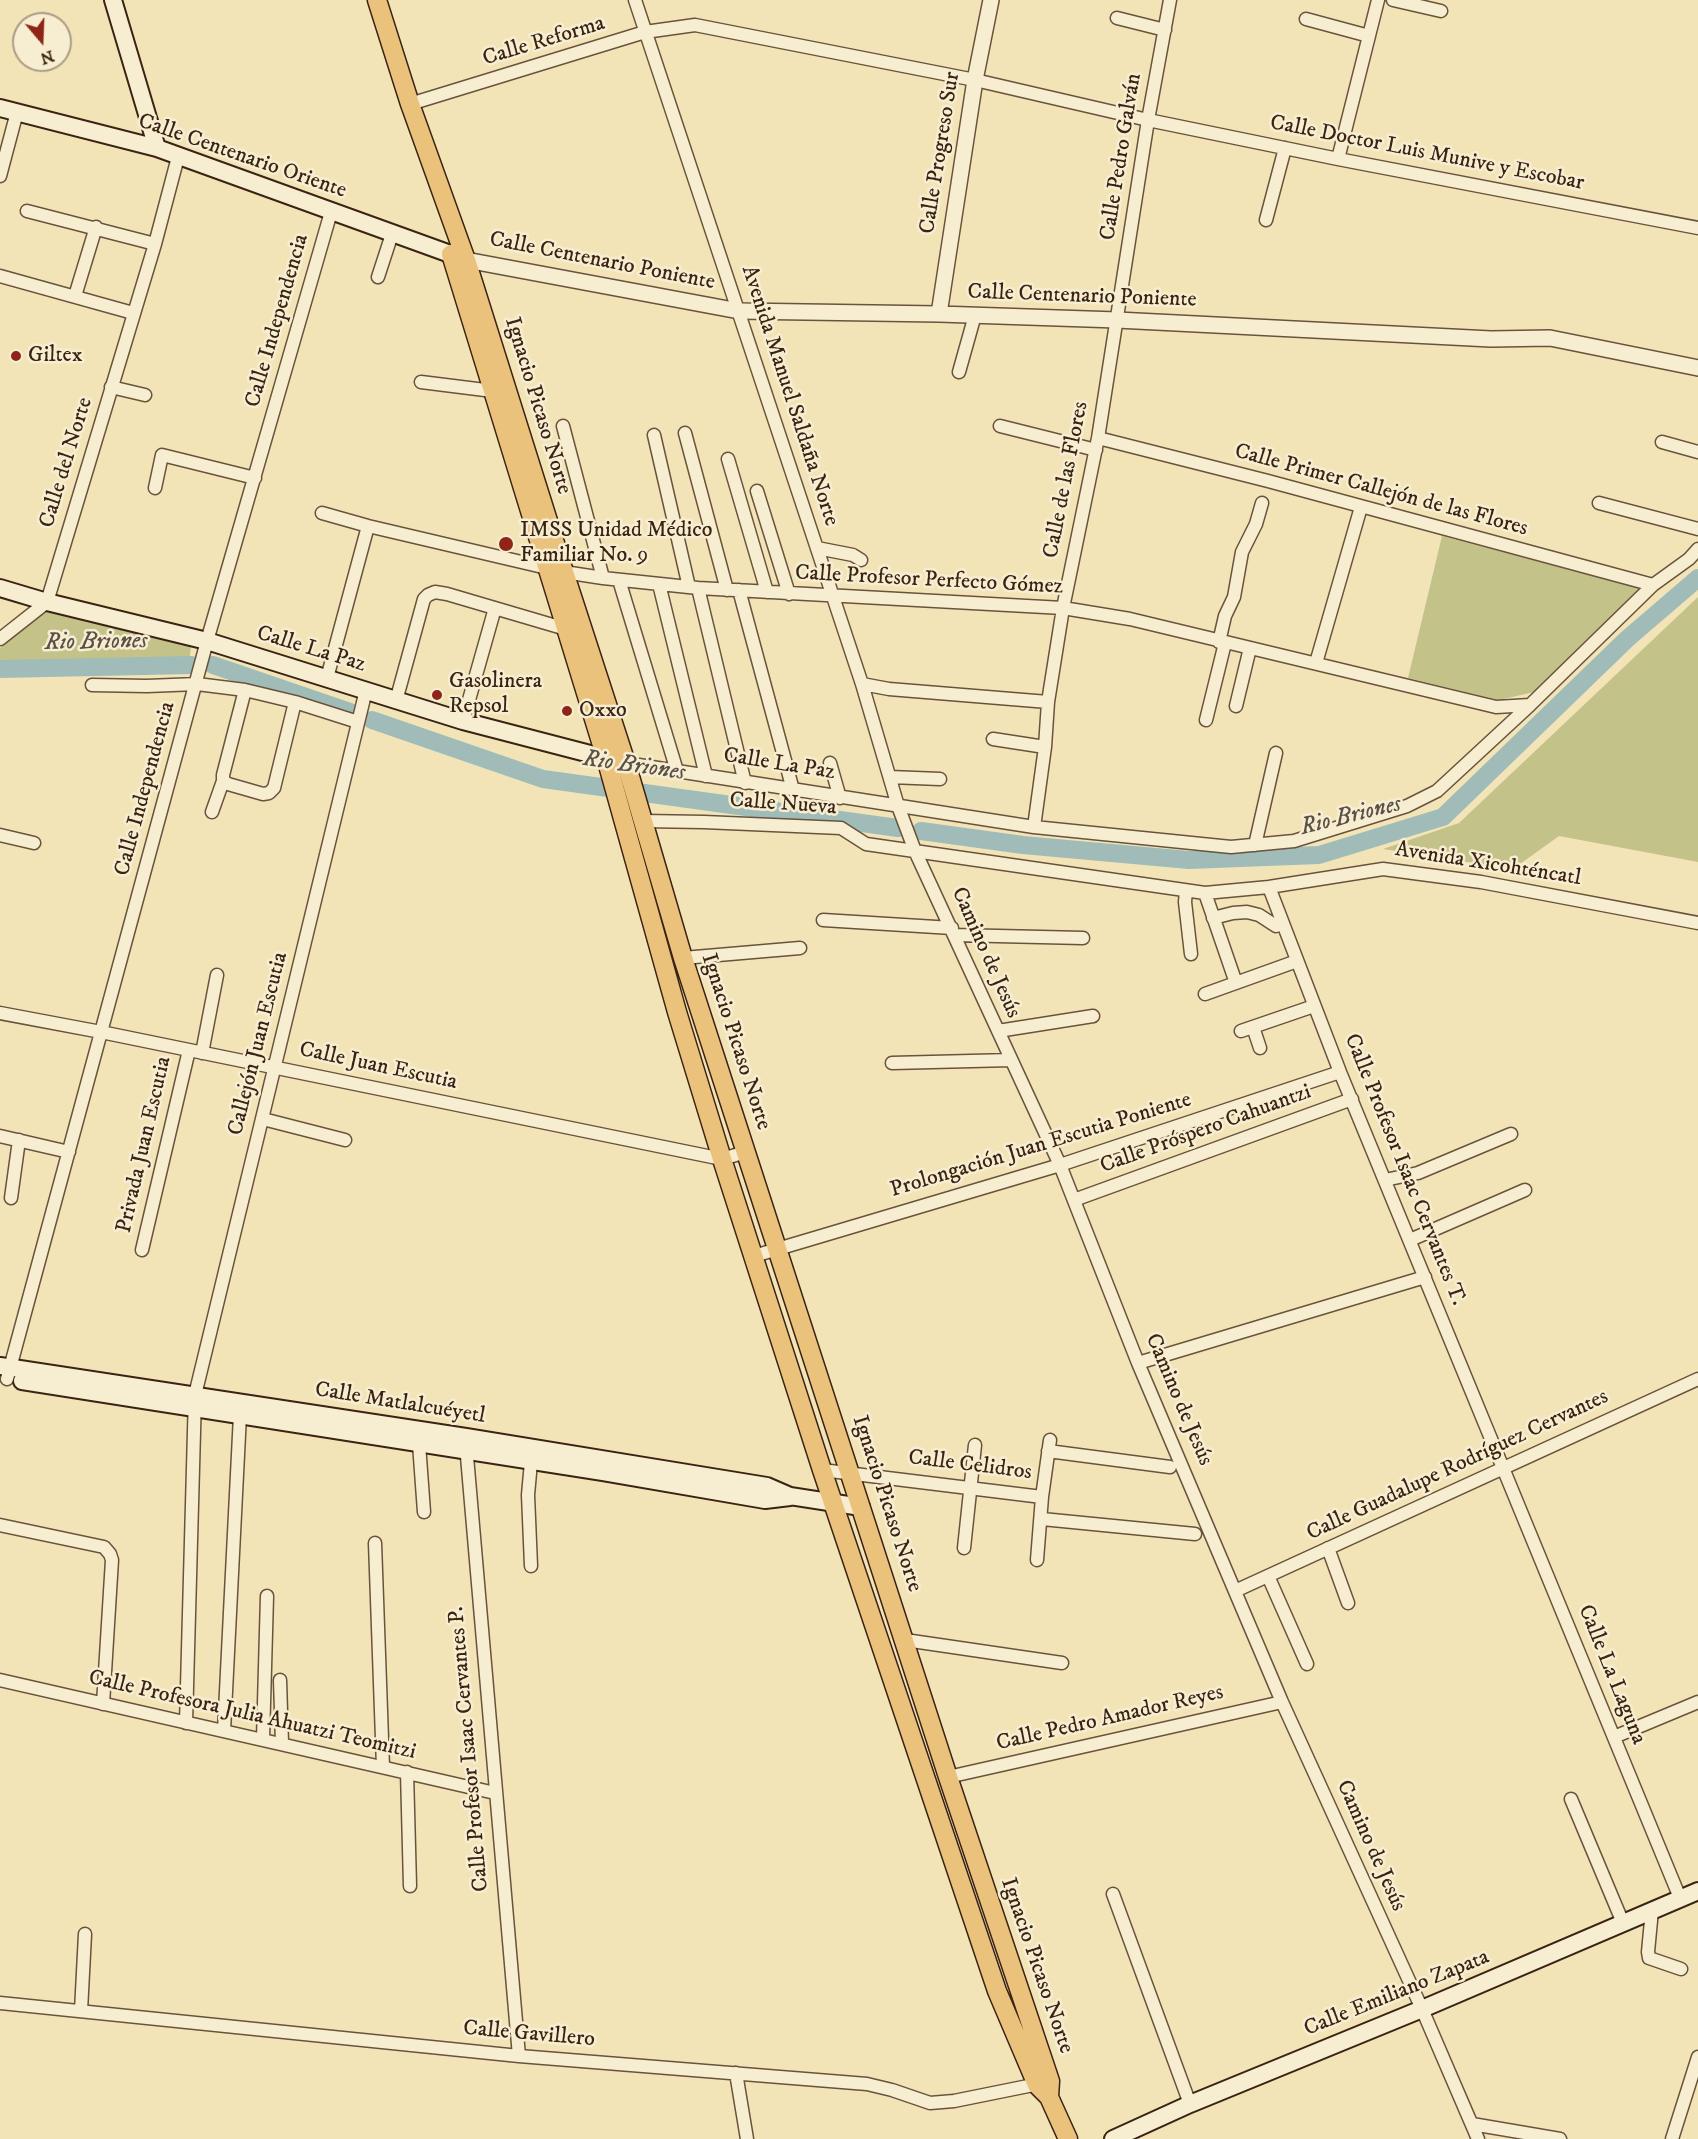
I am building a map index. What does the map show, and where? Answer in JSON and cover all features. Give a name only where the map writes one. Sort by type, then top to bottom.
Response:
[{"type":"main road","points":[[113,0],[157,148]]},
{"type":"main road","name":"Ignacio Picaso Norte","points":[[377,0],[556,570],[566,629],[606,758],[677,1012],[822,1470],[997,1991],[1068,2139]]},
{"type":"main road","name":"Calle Centenario Oriente","points":[[0,108],[157,148],[459,257]]},
{"type":"main road","name":"Ignacio Picaso Norte","points":[[459,257],[493,391],[626,763],[683,958],[905,1640],[1045,2088]]},
{"type":"main road","name":"Calle La Paz","points":[[0,588],[47,602],[207,641],[463,721],[626,763]]},
{"type":"main road","name":"Calle Matlalcuéyetl","points":[[4,1373],[466,1444],[767,1486],[790,1497]]},
{"type":"main road","name":"Calle Matlalcuéyetl","points":[[195,1402],[240,1415],[419,1444],[466,1444],[531,1462],[765,1500],[790,1497],[861,1507]]},
{"type":"main road","name":"Calle Emiliano Zapata","points":[[1113,2139],[1190,2104],[1422,2009],[1698,1890]]},
{"type":"street","name":"Avenida Manuel Saldaña Norte","points":[[635,0],[862,684],[898,806]]},
{"type":"street","name":"Calle Progreso Sur","points":[[939,314],[975,80],[991,0]]},
{"type":"street","name":"Calle Pedro Galván","points":[[1117,320],[1148,120],[1170,0]]},
{"type":"street","points":[[1338,159],[1378,0]]},
{"type":"street","points":[[1393,0],[1441,11]]},
{"type":"street","points":[[1117,18],[1165,30]]},
{"type":"street","points":[[1306,19],[1370,36]]},
{"type":"street","name":"Calle Reforma","points":[[410,105],[645,32],[695,25],[975,80]]},
{"type":"street","name":"Calle Doctor Luis Munive y Escobar","points":[[975,80],[1148,120],[1284,148],[1698,228]]},
{"type":"street","points":[[0,176],[17,112]]},
{"type":"street","points":[[1266,220],[1284,148]]},
{"type":"street","name":"Calle del Norte","points":[[47,602],[155,244],[178,157]]},
{"type":"street","points":[[27,211],[155,244]]},
{"type":"street","name":"Calle Independencia","points":[[4,1373],[69,1152],[207,641],[331,212]]},
{"type":"street","points":[[75,296],[96,227]]},
{"type":"street","points":[[378,277],[393,234]]},
{"type":"street","name":"Calle Centenario Poniente","points":[[459,257],[739,311],[975,315],[1491,339],[1550,338],[1698,368]]},
{"type":"street","points":[[0,276],[133,313]]},
{"type":"street","points":[[959,372],[975,315]]},
{"type":"street","name":"Calle de las Flores","points":[[1034,827],[1045,747],[1048,702],[1063,608],[1097,444],[1117,320]]},
{"type":"street","points":[[421,382],[493,391]]},
{"type":"street","points":[[111,387],[145,396]]},
{"type":"street","points":[[562,426],[603,578]]},
{"type":"street","name":"Calle Primer Callejón de las Flores","points":[[1000,426],[1097,444],[1268,481],[1653,585]]},
{"type":"street","points":[[685,433],[793,790]]},
{"type":"street","points":[[654,435],[745,783]]},
{"type":"street","points":[[1662,442],[1698,452]]},
{"type":"street","points":[[155,488],[162,455],[255,478]]},
{"type":"street","points":[[728,459],[767,592]]},
{"type":"street","points":[[757,491],[789,594]]},
{"type":"street","points":[[1206,720],[1222,642],[1225,615],[1234,597],[1242,552],[1256,524],[1262,502]]},
{"type":"street","points":[[1599,503],[1698,529]]},
{"type":"street","points":[[1316,663],[1361,507]]},
{"type":"street","name":"Calle Profesor Perfecto Gómez","points":[[322,513],[556,570],[603,578],[789,594],[1063,608],[1130,620],[1496,707],[1530,705]]},
{"type":"street","points":[[327,678],[368,526]]},
{"type":"street","points":[[817,548],[853,555],[861,560]]},
{"type":"street","name":"Calle La Paz","points":[[626,763],[1034,827],[1232,847],[1294,841],[1407,806],[1437,790],[1530,705],[1653,585],[1689,560],[1698,549]]},
{"type":"street","points":[[619,580],[677,771]]},
{"type":"street","points":[[659,584],[706,777]]},
{"type":"street","points":[[396,701],[424,600],[435,592],[566,629]]},
{"type":"street","points":[[0,639],[47,602]]},
{"type":"street","points":[[463,721],[495,608]]},
{"type":"street","points":[[1236,706],[1250,648]]},
{"type":"street","points":[[92,685],[196,684],[245,690],[295,702],[358,722]]},
{"type":"street","points":[[862,684],[889,689],[1048,702]]},
{"type":"street","points":[[212,812],[224,781],[223,775],[245,690]]},
{"type":"street","name":"Callejón Juan Escutia","points":[[186,1723],[195,1402],[366,690]]},
{"type":"street","points":[[224,781],[254,791],[269,793],[274,788],[295,702]]},
{"type":"street","points":[[993,739],[1045,747]]},
{"type":"street","points":[[1255,845],[1276,753]]},
{"type":"street","points":[[830,763],[840,798]]},
{"type":"street","points":[[890,777],[940,778]]},
{"type":"street","name":"Camino de Jesús","points":[[898,806],[915,851],[1060,1166],[1138,1363],[1282,1702],[1422,2009],[1478,2139]]},
{"type":"street","name":"Calle Nueva","points":[[641,815],[704,822],[841,828],[866,844],[915,851]]},
{"type":"street","points":[[0,835],[34,843]]},
{"type":"street","name":"Avenida Xicohténcatl","points":[[915,851],[1205,893],[1269,887],[1383,869],[1481,882],[1698,923]]},
{"type":"street","name":"Calle Profesor Isaac Cervantes T.","points":[[1269,887],[1340,1072],[1504,1467]]},
{"type":"street","points":[[1186,891],[1185,902],[1191,954]]},
{"type":"street","points":[[1205,893],[1236,983]]},
{"type":"street","points":[[1213,918],[1246,912],[1259,915],[1276,926],[1282,924]]},
{"type":"street","points":[[823,920],[953,932],[1083,938]]},
{"type":"street","points":[[683,958],[800,948]]},
{"type":"street","points":[[1205,994],[1297,961]]},
{"type":"street","points":[[202,1053],[217,975]]},
{"type":"street","points":[[1241,1031],[1314,1006]]},
{"type":"street","name":"Calle Juan Escutia","points":[[0,1013],[722,1159],[746,1152]]},
{"type":"street","points":[[998,1031],[1093,1016]]},
{"type":"street","points":[[1253,1027],[1260,1048]]},
{"type":"street","name":"Privada Juan Escutia","points":[[142,1250],[189,1050]]},
{"type":"street","points":[[892,1063],[1011,1060]]},
{"type":"street","name":"Prolongación Juan Escutia Poniente","points":[[754,1256],[1060,1166],[1340,1072]]},
{"type":"street","name":"Calle Próspero Cahuantzi","points":[[1074,1200],[1352,1098]]},
{"type":"street","points":[[262,1119],[345,1140]]},
{"type":"street","points":[[1385,1180],[1418,1173],[1511,1134]]},
{"type":"street","points":[[0,1136],[69,1152]]},
{"type":"street","points":[[11,1198],[19,1140]]},
{"type":"street","points":[[1410,1240],[1525,1190]]},
{"type":"street","points":[[1138,1363],[1425,1277]]},
{"type":"street","name":"Calle Guadalupe Rodríguez Cervantes","points":[[1235,1591],[1698,1379]]},
{"type":"street","points":[[224,1731],[240,1415]]},
{"type":"street","points":[[419,1444],[424,1512]]},
{"type":"street","name":"Calle Profesor Isaac Cervantes P.","points":[[466,1444],[519,2056]]},
{"type":"street","points":[[964,1548],[975,1445]]},
{"type":"street","points":[[1037,1560],[1049,1445],[1170,1467]]},
{"type":"street","points":[[531,1462],[528,1495],[531,1566]]},
{"type":"street","name":"Calle La Laguna","points":[[1504,1467],[1680,1898]]},
{"type":"street","name":"Calle Celidros","points":[[822,1470],[1042,1497]]},
{"type":"street","points":[[1041,1519],[1195,1534]]},
{"type":"street","points":[[0,1525],[104,1547],[110,1554],[112,1560],[103,1704]]},
{"type":"street","points":[[375,1544],[383,1767]]},
{"type":"street","points":[[1328,1548],[1348,1603]]},
{"type":"street","points":[[1268,1576],[1307,1664]]},
{"type":"street","points":[[263,1739],[267,1596]]},
{"type":"street","points":[[905,1640],[1062,1663]]},
{"type":"street","name":"Calle Profesora Julia Ahuatzi Teomitzi","points":[[0,1680],[495,1793]]},
{"type":"street","points":[[280,1680],[282,1743]]},
{"type":"street","name":"Calle Pedro Amador Reyes","points":[[948,1777],[1282,1702]]},
{"type":"street","points":[[1614,1737],[1698,1702]]},
{"type":"street","points":[[407,1772],[410,1886]]},
{"type":"street","points":[[1571,1799],[1623,1923]]},
{"type":"street","points":[[1113,1894],[1190,2104]]},
{"type":"street","points":[[1653,1910],[1649,1958],[1681,1969]]},
{"type":"street","points":[[81,2011],[85,1934]]},
{"type":"street","name":"Calle Gavillero","points":[[0,2003],[519,2056],[867,2084],[930,2103],[1045,2088]]},
{"type":"street","points":[[1672,2139],[1698,2057]]},
{"type":"street","points":[[736,2073],[747,2139]]},
{"type":"street","points":[[1472,2124],[1560,2139]]},
{"type":"shaded area","points":[[1442,536],[1642,589],[1534,692],[1499,700],[1408,678]]},
{"type":"shaded area","points":[[1698,597],[1698,862],[1559,836],[1513,869],[1383,849],[1459,823]]},
{"type":"shaded area","points":[[49,609],[191,646],[189,665],[0,669],[0,648]]},
{"type":"waterway","name":"Rio Briones","points":[[921,831],[1023,845],[1189,860],[1319,855],[1443,817],[1627,639],[1698,578]]},
{"type":"waterway","name":"Rio Briones","points":[[0,669],[192,665]]},
{"type":"waterway","name":"Rio Briones","points":[[213,665],[350,712]]},
{"type":"waterway","name":"Rio Briones","points":[[372,720],[543,779],[898,828]]},
{"type":"place","name":"Giltex","points":[[16,356]]},
{"type":"place","name":"IMSS Unidad Médico Familiar No. 9","points":[[506,544]]},
{"type":"place","name":"Gasolinera Repsol","points":[[437,695]]},
{"type":"place","name":"Oxxo","points":[[567,711]]}]
